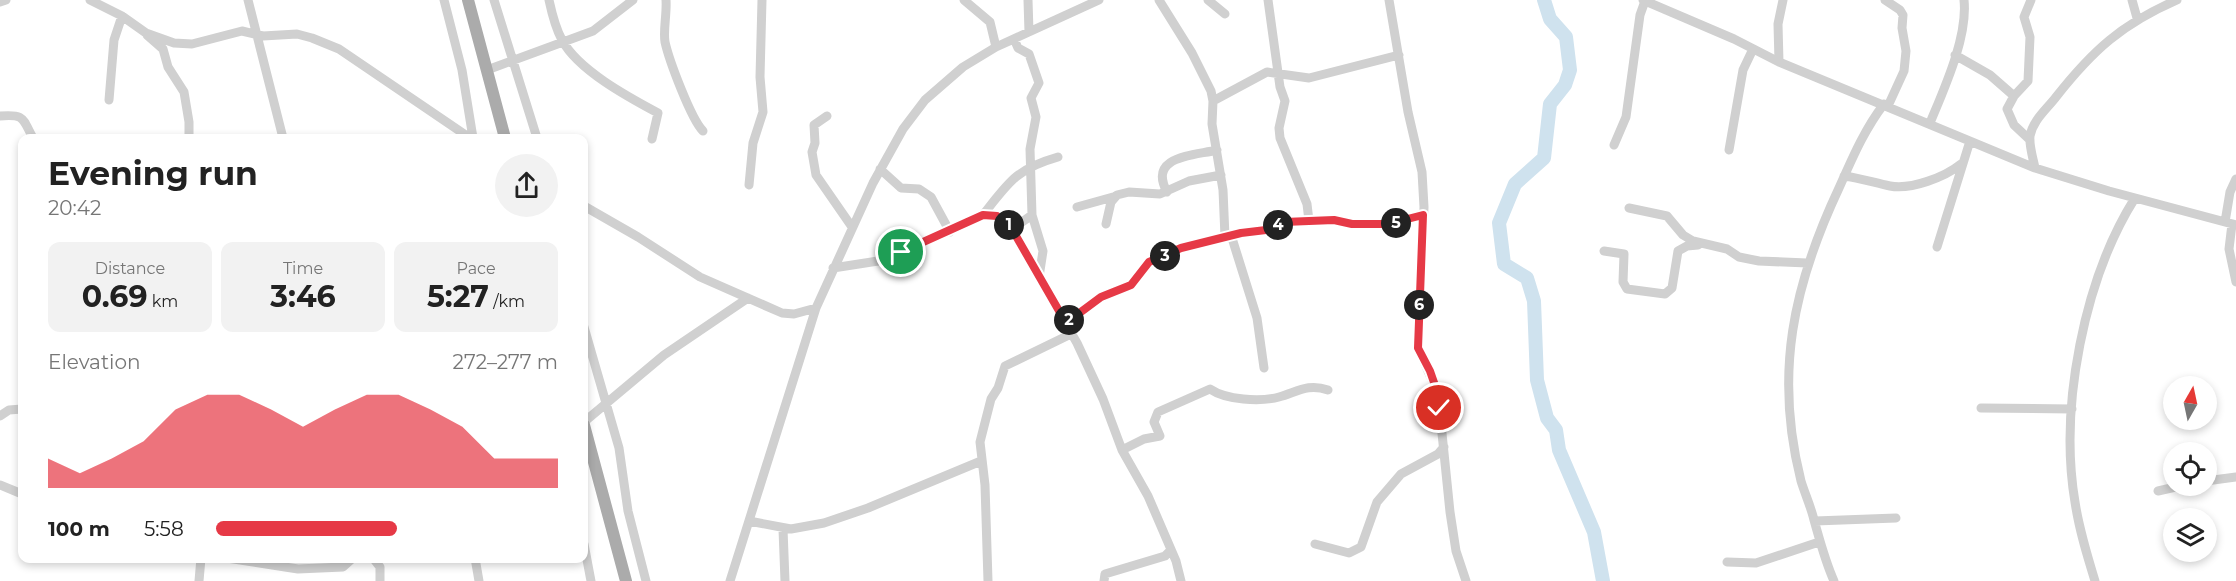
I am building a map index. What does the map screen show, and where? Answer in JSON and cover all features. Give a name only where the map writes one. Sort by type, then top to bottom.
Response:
[{"type":"main road","points":[[468,0],[504,134]]},
{"type":"main road","points":[[588,438],[626,581]]},
{"type":"street","points":[[0,2],[6,0]]},
{"type":"street","points":[[90,0],[122,16],[146,33],[163,49],[168,67],[183,92],[189,134]]},
{"type":"street","points":[[248,0],[282,134]]},
{"type":"street","points":[[444,0],[462,70],[471,134]]},
{"type":"street","points":[[494,0],[536,134]]},
{"type":"street","points":[[549,0],[554,21],[563,42],[589,69],[628,97],[658,113],[652,139]]},
{"type":"street","points":[[487,70],[599,28],[633,0]]},
{"type":"street","points":[[666,0],[668,17],[664,41],[693,118],[703,131]]},
{"type":"street","points":[[749,185],[753,143],[763,112],[760,77],[762,0]]},
{"type":"street","points":[[964,0],[990,22],[996,47]]},
{"type":"street","points":[[1028,0],[1029,33]]},
{"type":"street","points":[[730,581],[816,308],[852,226],[903,129],[925,100],[963,67],[996,47],[1099,0]]},
{"type":"street","points":[[1159,0],[1192,53],[1214,101],[1212,124],[1228,236],[1257,318],[1263,368]]},
{"type":"street","points":[[1208,0],[1225,14]]},
{"type":"street","points":[[1268,0],[1285,101],[1279,128],[1280,138],[1308,204],[1309,221]]},
{"type":"street","points":[[1389,0],[1422,172],[1423,215],[1418,348],[1438,394],[1456,551],[1466,581]]},
{"type":"street","points":[[1614,144],[1626,117],[1644,0],[1656,3],[1779,62],[2035,168],[2231,224]]},
{"type":"street","points":[[1779,62],[1778,24],[1782,0]]},
{"type":"street","points":[[1834,581],[1819,542],[1815,521],[1801,481],[1788,388],[1791,326],[1807,263],[1844,177],[1866,129],[1886,105],[1904,71],[1906,51],[1902,28],[1903,15],[1900,10],[1885,0]]},
{"type":"street","points":[[1930,123],[1963,25],[1964,0]]},
{"type":"street","points":[[2030,140],[2009,118],[2007,109],[2014,96],[2024,88],[2030,70],[2030,37],[2024,17],[2031,0]]},
{"type":"street","points":[[2132,0],[2137,18]]},
{"type":"street","points":[[2035,168],[2030,140],[2036,121],[2079,67],[2137,18],[2177,0]]},
{"type":"street","points":[[110,100],[114,40],[122,16]]},
{"type":"street","points":[[146,33],[174,43],[192,44],[233,32],[297,34],[339,49],[466,134]]},
{"type":"street","points":[[1014,39],[1018,48],[1029,54],[1039,83],[1030,98],[1036,117],[1030,149],[1032,215],[1043,251],[1039,277]]},
{"type":"street","points":[[1729,150],[1743,70],[1753,49]]},
{"type":"street","points":[[1214,101],[1267,72],[1309,78],[1399,55]]},
{"type":"street","points":[[1954,55],[1990,75],[2014,96]]},
{"type":"street","points":[[0,116],[17,115],[25,119],[31,134]]},
{"type":"street","points":[[827,116],[814,125],[814,169],[852,226]]},
{"type":"street","points":[[1937,247],[1970,141]]},
{"type":"street","points":[[1167,192],[1161,181],[1162,171],[1168,163],[1217,150]]},
{"type":"street","points":[[833,268],[878,261],[950,232],[983,215],[1012,178],[1030,167],[1058,157]]},
{"type":"street","points":[[1844,177],[1902,186],[1953,171],[1961,164]]},
{"type":"street","points":[[880,169],[901,188],[919,189],[931,197],[950,232]]},
{"type":"street","points":[[1077,207],[1124,192],[1167,192],[1189,181],[1221,175]]},
{"type":"street","points":[[2236,179],[2230,192],[2229,249],[2236,282]]},
{"type":"street","points":[[1106,224],[1113,197]]},
{"type":"street","points":[[2095,581],[2074,500],[2070,446],[2072,409],[2082,334],[2100,268],[2135,198]]},
{"type":"street","points":[[588,208],[638,237],[700,278],[782,313],[794,315],[816,308]]},
{"type":"street","points":[[1629,208],[1667,216],[1683,235],[1701,245]]},
{"type":"street","points":[[983,215],[997,216],[1012,229],[1066,323],[1103,399],[1110,424],[1122,450],[1148,496],[1171,550],[1181,581]]},
{"type":"street","points":[[1012,229],[1032,215]]},
{"type":"street","points":[[1066,323],[1101,297],[1131,285],[1149,262],[1181,248],[1228,236],[1266,230],[1284,222],[1388,224],[1423,215]]},
{"type":"street","points":[[1604,251],[1624,254],[1623,282],[1627,289],[1665,294],[1672,288],[1678,251],[1687,246],[1701,245],[1727,249],[1739,257],[1753,260],[1807,263]]},
{"type":"street","points":[[588,419],[664,355],[748,298]]},
{"type":"street","points":[[988,581],[981,435],[991,399],[1005,366],[1071,334]]},
{"type":"street","points":[[588,341],[619,448],[628,511],[646,581]]},
{"type":"street","points":[[1122,450],[1144,439],[1160,436],[1154,422],[1158,412],[1210,390],[1221,397],[1268,398],[1276,398],[1302,387],[1328,390]]},
{"type":"street","points":[[1981,408],[2014,411],[2072,409]]},
{"type":"street","points":[[0,416],[9,410],[18,409]]},
{"type":"street","points":[[1315,544],[1348,553],[1361,548],[1377,502],[1401,474],[1438,454],[1444,447]]},
{"type":"street","points":[[749,521],[783,529],[800,529],[859,512],[981,461]]},
{"type":"street","points":[[2217,480],[2236,477]]},
{"type":"street","points":[[0,485],[18,492]]},
{"type":"street","points":[[2158,491],[2163,490]]},
{"type":"street","points":[[1815,521],[1896,518]]},
{"type":"street","points":[[783,529],[785,581]]},
{"type":"street","points":[[1727,562],[1756,563],[1819,542]]},
{"type":"street","points":[[1104,581],[1105,574],[1165,556],[1171,550]]},
{"type":"street","points":[[199,581],[201,563]]},
{"type":"street","points":[[259,563],[298,569],[344,567],[348,563]]},
{"type":"street","points":[[377,563],[380,567],[380,581]]},
{"type":"street","points":[[477,563],[479,581]]},
{"type":"street","points":[[588,563],[591,581]]},
{"type":"waterway","points":[[1544,0],[1550,19],[1566,37],[1570,70],[1565,85],[1550,104],[1544,158],[1515,184],[1499,223],[1504,264],[1527,278],[1534,301],[1537,380],[1547,418],[1556,430],[1559,450],[1594,532],[1603,581]]},
{"type":"route","points":[[901,252],[950,232],[983,215],[997,216],[1012,229],[1066,323],[1101,297],[1131,285],[1149,262],[1170,255],[1181,248],[1241,233],[1266,230],[1284,222],[1334,220],[1352,224],[1388,224],[1413,220],[1423,215],[1418,348],[1430,371],[1438,394],[1439,408]]}]
